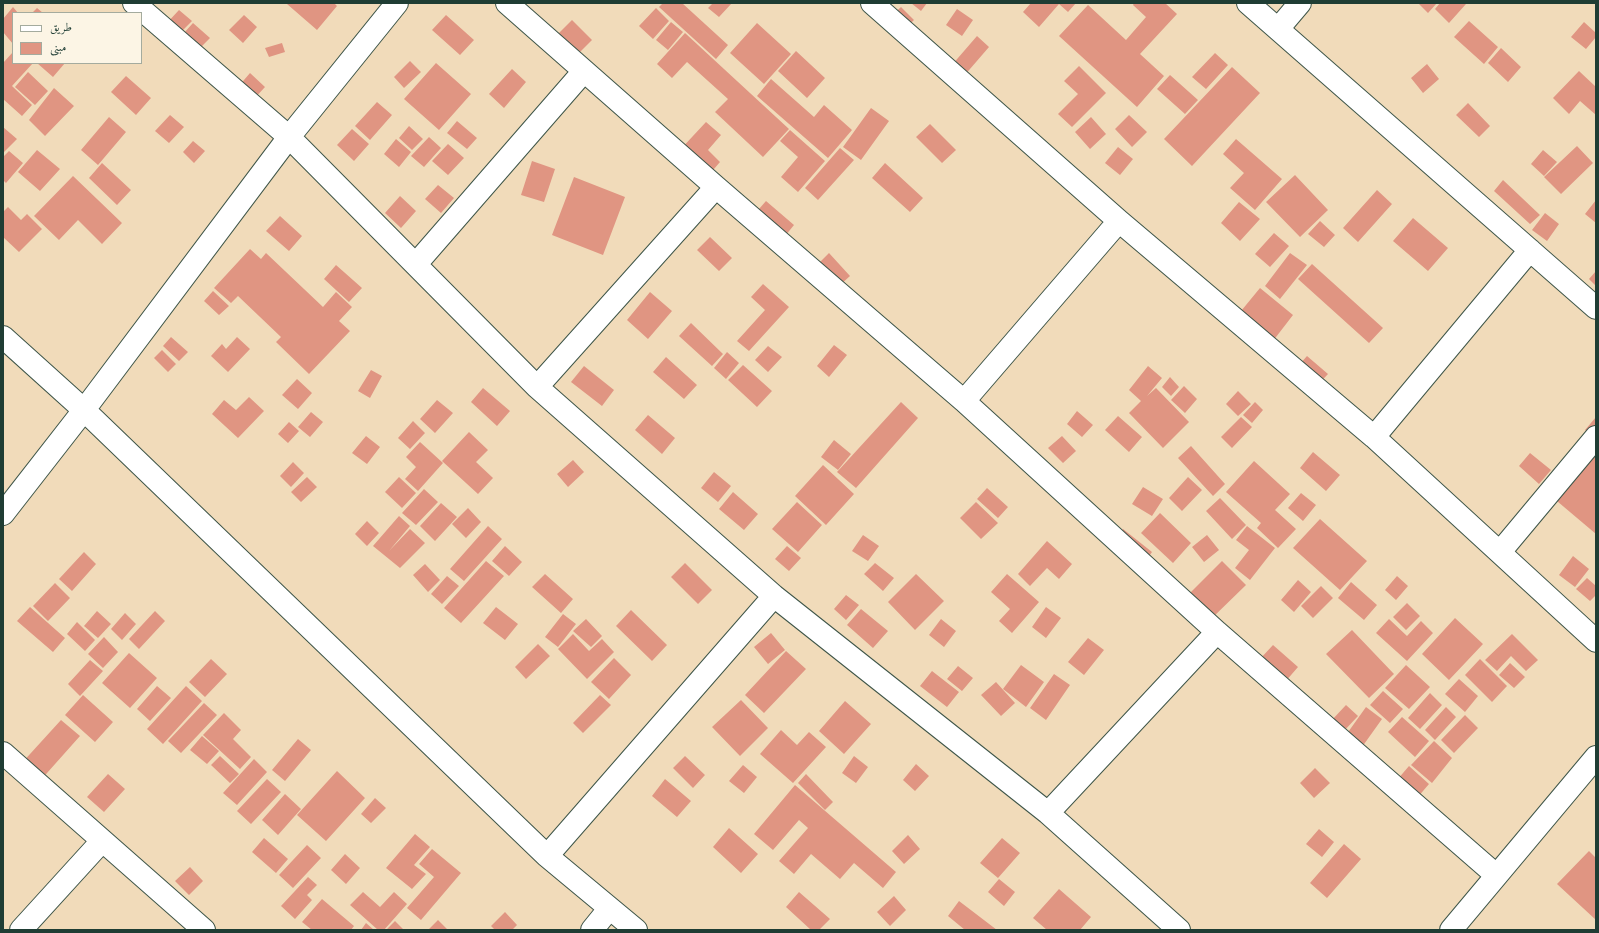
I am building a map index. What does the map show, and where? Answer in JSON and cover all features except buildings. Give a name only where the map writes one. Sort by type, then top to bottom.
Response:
[{"type":"street","points":[[134,3],[289,137],[538,387],[774,596],[1048,813],[1180,930]]},
{"type":"street","points":[[3,514],[84,410],[289,137],[397,3]]},
{"type":"street","points":[[507,3],[964,402],[1217,632],[1496,875]]},
{"type":"street","points":[[872,3],[1119,221],[1374,438],[1500,552],[1596,642]]},
{"type":"street","points":[[1248,3],[1596,308]]},
{"type":"street","points":[[1278,29],[1300,3]]},
{"type":"street","points":[[416,264],[584,71]]},
{"type":"street","points":[[538,387],[716,187]]},
{"type":"street","points":[[964,402],[1119,221]]},
{"type":"street","points":[[1374,438],[1530,250]]},
{"type":"street","points":[[3,337],[84,410],[547,856],[636,930]]},
{"type":"street","points":[[1500,552],[1596,437]]},
{"type":"street","points":[[547,856],[774,596]]},
{"type":"street","points":[[1048,813],[1217,632]]},
{"type":"street","points":[[3,753],[204,930]]},
{"type":"street","points":[[1451,930],[1596,756]]},
{"type":"street","points":[[21,930],[102,841]]},
{"type":"street","points":[[592,930],[609,909]]}]
